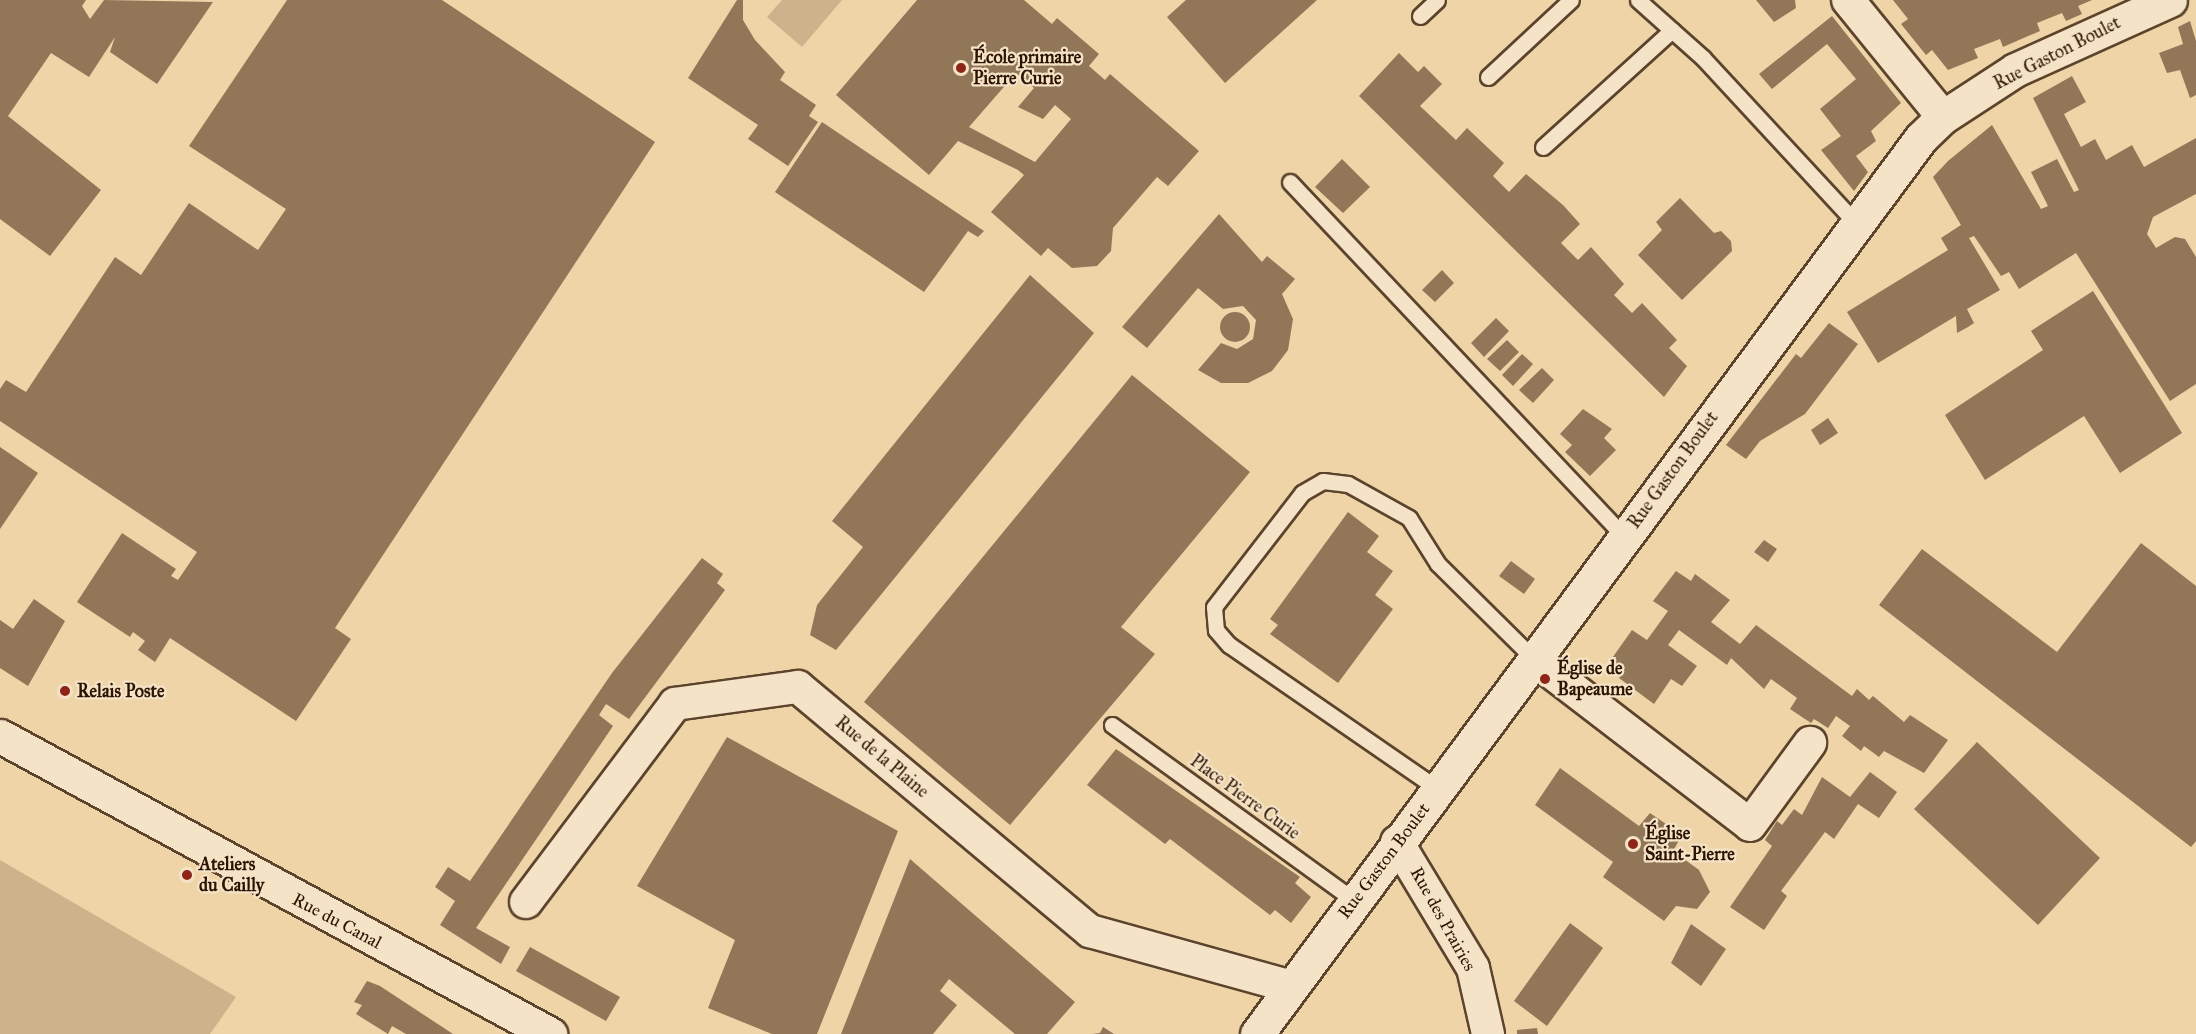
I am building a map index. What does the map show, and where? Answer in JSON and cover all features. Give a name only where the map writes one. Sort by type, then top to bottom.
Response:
[{"type":"street","points":[[1848,0],[1943,117]]},
{"type":"street","name":"Rue Gaston Boulet","points":[[1257,1034],[1856,222],[1943,117],[2015,70],[2170,0]]},
{"type":"street","points":[[1534,659],[1750,825],[1810,743]]},
{"type":"street","name":"Rue de la Plaine","points":[[526,902],[675,704],[798,687],[1090,931],[1292,987]]},
{"type":"street","name":"Rue du Canal","points":[[0,736],[550,1034]]},
{"type":"street","name":"Rue des Prairies","points":[[1397,842],[1473,968],[1488,1034]]},
{"type":"lane","points":[[1420,16],[1437,0]]},
{"type":"lane","points":[[1488,77],[1571,0]]},
{"type":"lane","points":[[1638,0],[1672,30],[1856,222]]},
{"type":"lane","points":[[1543,147],[1672,30]]},
{"type":"lane","points":[[1290,182],[1624,536]]},
{"type":"lane","points":[[1438,789],[1229,645],[1216,630],[1214,607],[1302,493],[1323,481],[1348,484],[1409,518],[1438,564],[1534,659]]},
{"type":"lane","name":"Place Pierre Curie","points":[[1112,725],[1354,900]]},
{"type":"shaded area","points":[[782,0],[842,0],[802,47],[767,17]]},
{"type":"shaded area","points":[[0,860],[236,997],[210,1034],[0,1034]]},
{"type":"building","points":[[0,0],[86,0],[82,6],[90,19],[104,0],[213,2],[157,84],[110,52],[115,37],[89,77],[51,53],[8,116],[101,190],[50,256],[0,219]]},
{"type":"building","points":[[287,0],[442,0],[655,142],[335,628],[351,639],[296,721],[170,638],[155,662],[138,650],[145,641],[133,632],[130,637],[77,602],[122,533],[176,569],[171,576],[178,580],[197,552],[0,421],[0,389],[6,380],[26,392],[115,257],[141,275],[189,203],[258,250],[286,209],[189,146]]},
{"type":"building","points":[[737,0],[743,0],[743,20],[755,40],[785,72],[780,80],[816,105],[809,116],[818,122],[788,166],[748,139],[758,125],[688,78]]},
{"type":"building","points":[[917,0],[1024,0],[1052,24],[1057,18],[1099,54],[1089,66],[1105,80],[1110,74],[1199,151],[1168,186],[1157,177],[1113,228],[1111,251],[1097,266],[1072,268],[1048,248],[1041,256],[991,212],[1024,175],[1018,170],[958,141],[929,175],[836,95]],"holes":[[[1016,73],[1034,88],[1018,107],[1043,119],[1055,105],[1071,119],[1035,162],[969,127]]]},
{"type":"building","points":[[1186,0],[1317,0],[1225,83],[1167,17]]},
{"type":"building","points":[[1756,0],[1795,0],[1796,8],[1774,22]]},
{"type":"building","points":[[1893,0],[2092,0],[2078,6],[2082,14],[2066,21],[2062,13],[2037,23],[2040,31],[2003,47],[2000,39],[1974,49],[1978,58],[1948,70],[1932,50],[1926,55],[1901,24],[1908,19]]},
{"type":"building","points":[[1832,16],[1901,103],[1871,131],[1876,141],[1856,156],[1868,172],[1854,191],[1821,150],[1841,136],[1820,109],[1856,79],[1827,44],[1772,89],[1759,74]]},
{"type":"building","points":[[2190,21],[2196,41],[2196,95],[2190,98],[2180,70],[2167,73],[2159,53],[2183,44],[2178,27]]},
{"type":"building","points":[[1399,53],[1418,72],[1424,66],[1442,84],[1420,106],[1456,140],[1467,128],[1504,163],[1493,176],[1509,192],[1526,174],[1563,205],[1580,224],[1561,243],[1578,260],[1591,247],[1624,284],[1614,295],[1632,313],[1642,303],[1677,340],[1669,348],[1687,366],[1664,397],[1359,96]]},
{"type":"building","points":[[2072,76],[2086,102],[2064,114],[2081,147],[2095,139],[2106,160],[2132,145],[2144,167],[2196,138],[2196,194],[2153,217],[2147,234],[2156,248],[2175,237],[2185,239],[2196,257],[2196,384],[2170,401],[2076,253],[2019,289],[2009,272],[2001,276],[1974,236],[1969,238],[2000,290],[1967,309],[1974,323],[1968,327],[1957,333],[1956,316],[1878,363],[1847,312],[1948,250],[1941,238],[1961,225],[1933,177],[1948,161],[1992,125],[2041,209],[2048,206],[2031,172],[2057,159],[2074,192],[2079,190],[2033,98]]},
{"type":"building","points":[[822,122],[984,231],[978,237],[968,231],[924,292],[775,192]]},
{"type":"building","points":[[1342,159],[1370,187],[1343,213],[1315,187]]},
{"type":"building","points":[[1680,198],[1714,233],[1721,231],[1731,241],[1732,251],[1682,300],[1638,255],[1662,230],[1656,222]]},
{"type":"building","points":[[1219,214],[1262,262],[1267,256],[1295,279],[1282,294],[1293,319],[1288,350],[1272,371],[1248,383],[1221,383],[1198,370],[1221,343],[1237,349],[1253,339],[1256,320],[1243,306],[1223,309],[1198,288],[1147,348],[1122,327]]},
{"type":"building","points":[[1442,270],[1454,283],[1435,302],[1422,290]]},
{"type":"building","points":[[1030,275],[1094,333],[836,650],[810,635],[817,605],[863,547],[832,521]]},
{"type":"building","points":[[2093,291],[2182,433],[2120,473],[2084,416],[1985,480],[1945,415],[2043,350],[2031,331]]},
{"type":"building","points":[[1235,312],[1245,317],[1250,327],[1245,337],[1235,342],[1225,337],[1220,327],[1225,317]]},
{"type":"building","points":[[1496,318],[1509,331],[1484,357],[1471,343]]},
{"type":"building","points":[[1829,323],[1858,344],[1805,414],[1760,441],[1746,459],[1726,445],[1796,354],[1801,358]]},
{"type":"building","points":[[1507,340],[1519,352],[1500,371],[1487,359]]},
{"type":"building","points":[[1522,354],[1533,364],[1513,386],[1502,375]]},
{"type":"building","points":[[1542,368],[1554,380],[1533,403],[1519,390]]},
{"type":"building","points":[[1132,375],[1250,472],[1121,627],[1155,654],[1010,825],[864,702]]},
{"type":"building","points":[[1583,409],[1612,429],[1604,438],[1616,450],[1590,476],[1565,452],[1572,445],[1560,434]]},
{"type":"building","points":[[1828,418],[1838,433],[1820,445],[1811,430]]},
{"type":"building","points":[[0,447],[38,473],[0,529]]},
{"type":"building","points":[[1348,512],[1379,536],[1367,552],[1393,571],[1375,595],[1393,609],[1338,683],[1270,634],[1278,625],[1270,619]]},
{"type":"building","points":[[1764,540],[1777,549],[1768,562],[1754,552]]},
{"type":"building","points":[[2141,543],[2196,586],[2196,841],[2191,847],[1879,605],[1922,549],[2057,652]]},
{"type":"building","points":[[702,558],[723,574],[717,583],[725,590],[629,719],[606,704],[599,715],[613,726],[476,928],[510,947],[501,964],[440,925],[455,901],[435,887],[448,867],[470,881],[612,673]]},
{"type":"building","points":[[1511,561],[1535,579],[1524,594],[1499,576]]},
{"type":"building","points":[[1676,571],[1691,581],[1695,574],[1730,600],[1711,622],[1740,644],[1756,625],[1852,696],[1857,689],[1869,700],[1873,696],[1904,722],[1910,715],[1948,740],[1924,773],[1884,751],[1879,757],[1864,746],[1861,751],[1842,736],[1850,726],[1836,716],[1828,728],[1814,719],[1811,723],[1790,709],[1797,698],[1771,679],[1764,689],[1731,658],[1727,665],[1679,630],[1668,645],[1697,666],[1682,686],[1671,679],[1654,704],[1619,678],[1624,671],[1610,661],[1632,630],[1647,640],[1668,611],[1653,601]]},
{"type":"building","points":[[34,599],[65,621],[28,686],[0,668],[0,620],[13,629]]},
{"type":"building","points":[[727,737],[898,831],[817,1034],[772,1034],[708,1008],[735,940],[637,886]]},
{"type":"building","points":[[1977,742],[2100,858],[2038,925],[1914,809]]},
{"type":"building","points":[[1116,749],[1300,877],[1295,883],[1311,897],[1291,923],[1275,910],[1270,915],[1170,839],[1165,844],[1087,785]]},
{"type":"building","name":"Église Saint-Pierre","points":[[1560,768],[1639,826],[1650,813],[1682,835],[1673,851],[1699,870],[1710,892],[1697,909],[1676,906],[1664,921],[1603,877],[1613,862],[1535,805]]},
{"type":"building","points":[[1870,772],[1897,792],[1879,818],[1858,804],[1834,839],[1825,832],[1781,891],[1787,896],[1764,930],[1730,907],[1772,846],[1765,840],[1777,821],[1782,825],[1794,809],[1802,815],[1822,777],[1850,797]]},
{"type":"building","points":[[910,859],[1075,1002],[1047,1034],[1015,1034],[949,979],[940,991],[957,1005],[933,1034],[841,1034]]},
{"type":"building","points":[[1570,923],[1603,948],[1547,1026],[1514,1001]]},
{"type":"building","points":[[1691,924],[1726,949],[1701,986],[1671,963]]},
{"type":"building","points":[[530,947],[620,997],[606,1021],[516,971]]},
{"type":"building","points":[[367,981],[380,986],[453,1034],[406,1034],[392,1026],[388,1034],[356,1014],[362,1005],[354,1002]]},
{"type":"building","points":[[1103,1027],[1114,1034],[1092,1034],[1100,1033]]},
{"type":"building","points":[[1537,1028],[1538,1034],[1517,1034],[1517,1030]]},
{"type":"place","name":"École primaire Pierre Curie","points":[[961,68]]},
{"type":"place","name":"Église de Bapeaume","points":[[1545,679]]},
{"type":"place","name":"Relais Poste","points":[[65,691]]},
{"type":"place","name":"Église Saint-Pierre","points":[[1633,844]]},
{"type":"place","name":"Ateliers du Cailly","points":[[187,875]]}]
